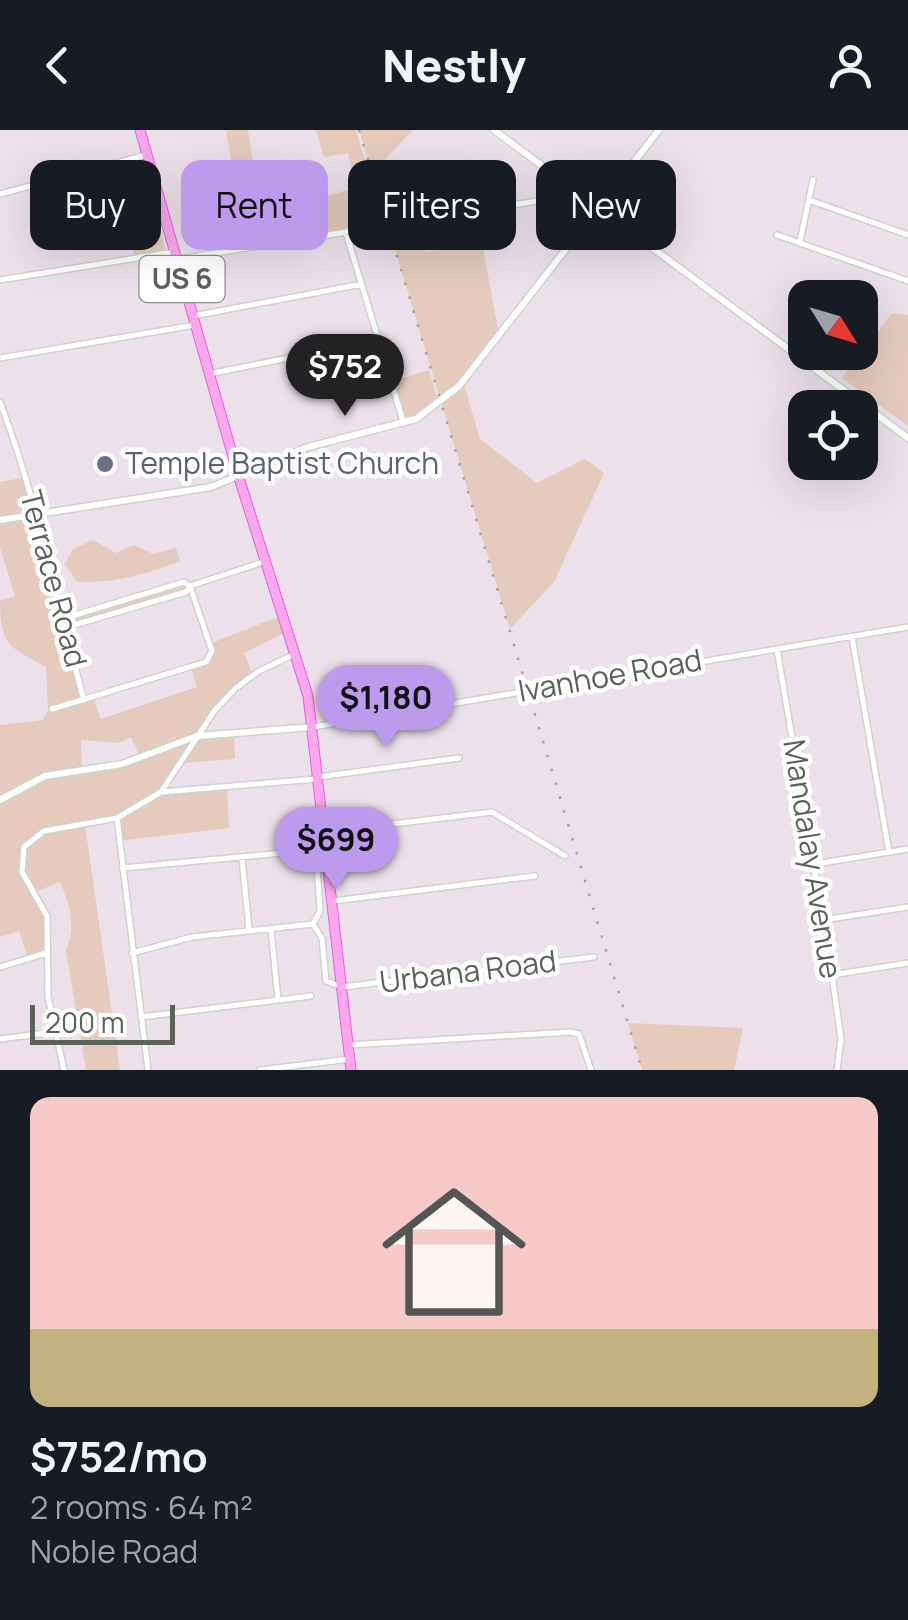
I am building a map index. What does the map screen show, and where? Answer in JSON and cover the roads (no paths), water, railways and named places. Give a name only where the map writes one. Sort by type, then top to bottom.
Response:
[{"type":"main road","name":"US 6","points":[[140,130],[239,478],[296,654],[312,726],[326,832],[350,1064]]},
{"type":"street","points":[[494,130],[536,161]]},
{"type":"street","points":[[636,160],[658,130]]},
{"type":"street","points":[[0,194],[146,156]]},
{"type":"street","points":[[800,242],[813,180]]},
{"type":"street","points":[[809,200],[908,235]]},
{"type":"street","points":[[0,280],[346,233],[536,201]]},
{"type":"street","points":[[346,233],[403,423]]},
{"type":"street","points":[[776,235],[908,281]]},
{"type":"street","points":[[0,520],[193,490],[239,478],[308,448],[403,423],[439,404],[459,386],[567,250]]},
{"type":"street","points":[[655,250],[908,438]]},
{"type":"street","points":[[0,358],[362,284]]},
{"type":"street","points":[[209,374],[378,340]]},
{"type":"street","name":"Terrace Road","points":[[0,402],[40,514],[84,700]]},
{"type":"street","points":[[64,628],[186,592],[190,586],[266,560]]},
{"type":"street","points":[[52,709],[209,660],[212,651],[190,586],[184,582],[62,619]]},
{"type":"street","points":[[130,598],[133,608]]},
{"type":"street","name":"Ivanhoe Road","points":[[312,726],[908,627]]},
{"type":"street","points":[[852,636],[889,852]]},
{"type":"street","name":"Mandalay Avenue","points":[[777,649],[832,974],[841,1039],[837,1070]]},
{"type":"street","points":[[161,792],[197,736],[236,688],[259,671],[296,654]]},
{"type":"street","points":[[0,800],[45,776],[122,764],[197,736],[312,726]]},
{"type":"street","points":[[64,1070],[54,1032],[46,953],[47,916],[22,872],[24,847],[44,832],[116,818],[161,792],[318,778],[459,758]]},
{"type":"street","points":[[326,832],[492,812],[565,856]]},
{"type":"street","points":[[116,818],[148,1070]]},
{"type":"street","points":[[121,868],[328,849]]},
{"type":"street","points":[[814,864],[908,849]]},
{"type":"street","points":[[313,924],[320,910],[316,850]]},
{"type":"street","points":[[242,858],[249,930]]},
{"type":"street","points":[[333,901],[535,876]]},
{"type":"street","points":[[822,920],[908,907]]},
{"type":"street","points":[[132,953],[192,937],[313,924]]},
{"type":"street","points":[[313,924],[322,938],[326,982],[342,987]]},
{"type":"street","points":[[271,929],[278,1000]]},
{"type":"street","points":[[0,967],[46,953]]},
{"type":"street","name":"Urbana Road","points":[[342,987],[594,956]]},
{"type":"street","points":[[832,974],[908,963]]},
{"type":"street","points":[[140,1017],[311,996]]},
{"type":"street","points":[[0,1039],[54,1032]]},
{"type":"street","points":[[349,1046],[578,1034],[591,1070]]},
{"type":"street","points":[[260,1070],[350,1064]]},
{"type":"railway","points":[[359,130],[642,1070]]},
{"type":"place","name":"Temple Baptist Church","points":[[105,464]]}]
